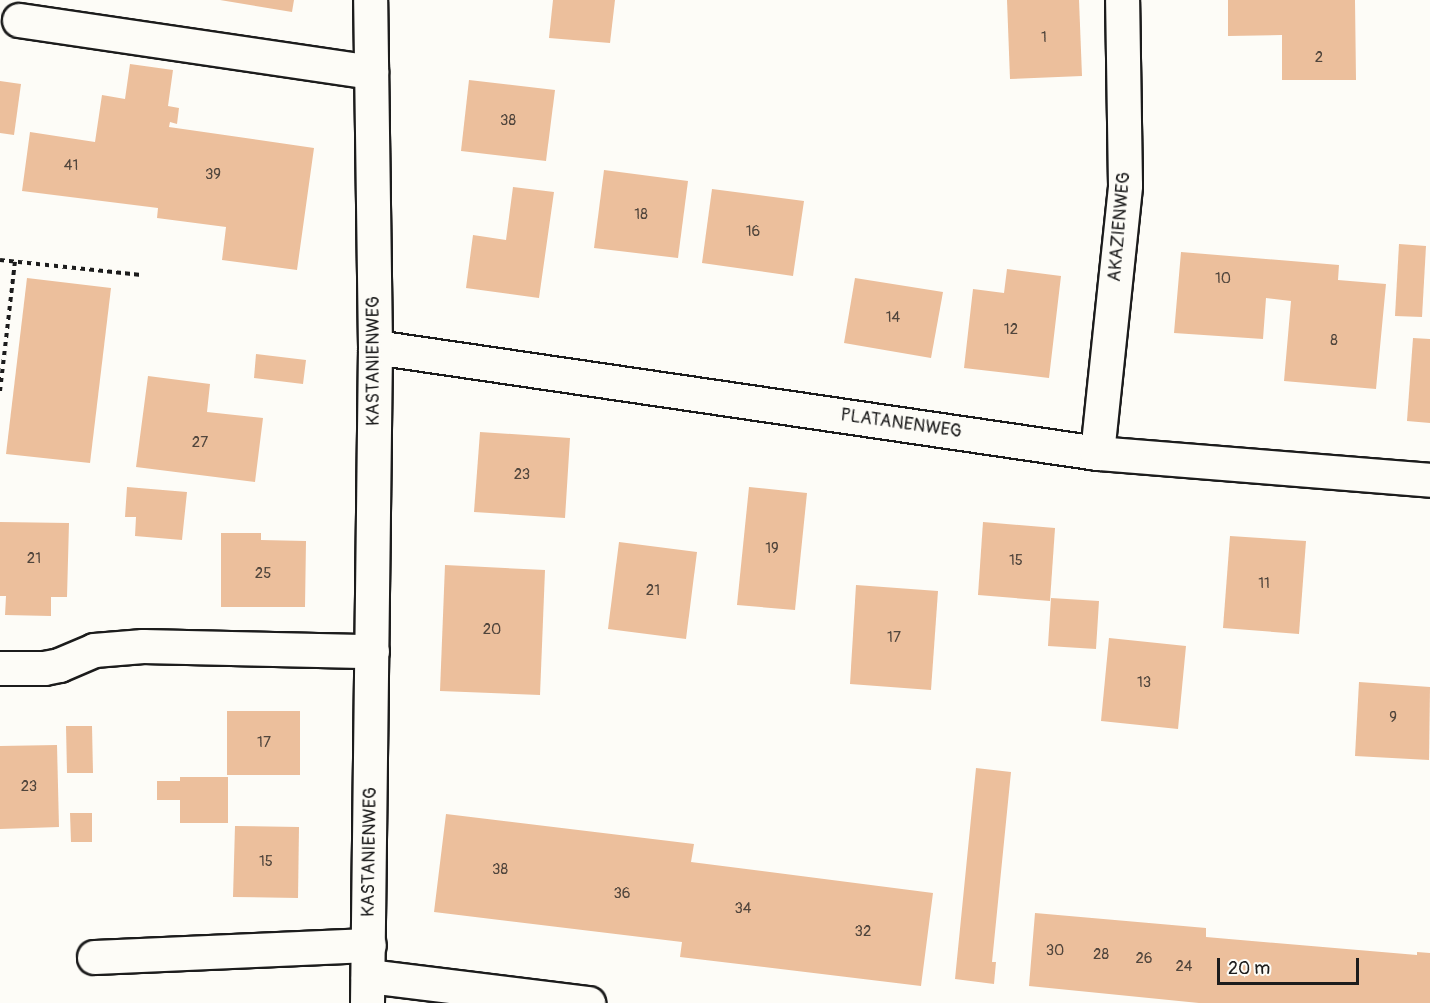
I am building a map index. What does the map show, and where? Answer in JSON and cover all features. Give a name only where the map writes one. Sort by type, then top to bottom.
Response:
[{"type":"street","name":"KASTANIENWEG","points":[[368,975],[375,346],[370,0]]},
{"type":"street","name":"AKAZIENWEG","points":[[1097,453],[1125,185],[1122,0]]},
{"type":"street","points":[[29,14],[371,72]]},
{"type":"street","name":"PLATANENWEG","points":[[375,346],[1097,453],[1430,480]]},
{"type":"street","points":[[0,668],[44,668],[59,665],[94,650],[143,646],[372,651]]},
{"type":"street","points":[[94,957],[368,975],[588,1003]]},
{"type":"path","points":[[0,260],[141,275]]},
{"type":"path","points":[[0,391],[15,262]]},
{"type":"building","points":[[220,0],[294,0],[292,12]]},
{"type":"building","points":[[553,0],[615,0],[610,43],[549,38]]},
{"type":"building","points":[[1007,0],[1079,0],[1082,76],[1010,79]]},
{"type":"building","points":[[1228,0],[1355,0],[1356,80],[1282,80],[1282,35],[1228,36]]},
{"type":"building","points":[[130,64],[173,70],[168,106],[179,108],[177,124],[170,122],[169,127],[314,148],[297,270],[222,260],[226,227],[157,218],[158,208],[22,191],[30,132],[95,142],[102,95],[125,99]]},
{"type":"building","points":[[469,80],[555,90],[546,161],[461,151]]},
{"type":"building","points":[[0,81],[21,84],[14,135],[0,133]]},
{"type":"building","points":[[604,170],[688,181],[678,258],[594,248]]},
{"type":"building","points":[[513,187],[554,192],[539,298],[466,288],[473,235],[506,240]]},
{"type":"building","points":[[712,189],[804,201],[793,276],[702,263]]},
{"type":"building","points":[[1399,244],[1426,246],[1422,317],[1395,316]]},
{"type":"building","points":[[1181,252],[1339,265],[1338,280],[1386,284],[1376,389],[1284,381],[1291,301],[1266,298],[1263,339],[1174,333]]},
{"type":"building","points":[[1007,269],[1061,276],[1049,378],[964,368],[973,289],[1004,293]]},
{"type":"building","points":[[27,278],[111,288],[90,463],[6,454]]},
{"type":"building","points":[[855,278],[943,292],[931,358],[844,343]]},
{"type":"building","points":[[1413,338],[1430,339],[1430,423],[1407,421]]},
{"type":"building","points":[[256,354],[306,360],[303,384],[254,378]]},
{"type":"building","points":[[148,376],[210,384],[207,412],[263,418],[255,482],[136,467]]},
{"type":"building","points":[[480,432],[570,438],[565,518],[474,512]]},
{"type":"building","points":[[127,487],[187,492],[182,540],[135,536],[136,517],[125,517]]},
{"type":"building","points":[[749,487],[807,493],[795,610],[737,605]]},
{"type":"building","points":[[0,522],[69,523],[67,597],[51,597],[51,616],[5,615],[6,596],[0,596]]},
{"type":"building","points":[[983,522],[1055,528],[1050,601],[978,595]]},
{"type":"building","points":[[221,533],[261,533],[261,540],[306,541],[305,607],[221,607]]},
{"type":"building","points":[[1230,536],[1306,541],[1299,634],[1223,628]]},
{"type":"building","points":[[619,542],[697,552],[686,639],[608,629]]},
{"type":"building","points":[[445,565],[545,570],[540,695],[440,691]]},
{"type":"building","points":[[856,585],[938,591],[931,690],[850,684]]},
{"type":"building","points":[[1051,598],[1099,601],[1096,649],[1048,646]]},
{"type":"building","points":[[1109,638],[1186,646],[1178,729],[1101,721]]},
{"type":"building","points":[[1359,682],[1430,687],[1429,760],[1355,756]]},
{"type":"building","points":[[227,711],[300,711],[300,775],[227,775]]},
{"type":"building","points":[[66,726],[92,726],[93,773],[67,773]]},
{"type":"building","points":[[57,745],[59,827],[0,829],[0,746]]},
{"type":"building","points":[[976,768],[1011,772],[992,962],[996,962],[994,984],[955,979]]},
{"type":"building","points":[[180,777],[228,777],[228,823],[180,823],[180,800],[157,800],[157,781],[180,781]]},
{"type":"building","points":[[70,813],[92,813],[92,842],[71,842]]},
{"type":"building","points":[[446,814],[694,844],[691,862],[933,893],[921,986],[680,957],[682,942],[434,912]]},
{"type":"building","points":[[235,826],[299,827],[298,898],[233,897]]},
{"type":"building","points":[[1035,913],[1206,928],[1206,937],[1417,955],[1417,952],[1430,953],[1430,1003],[1199,1003],[1029,986]]}]
